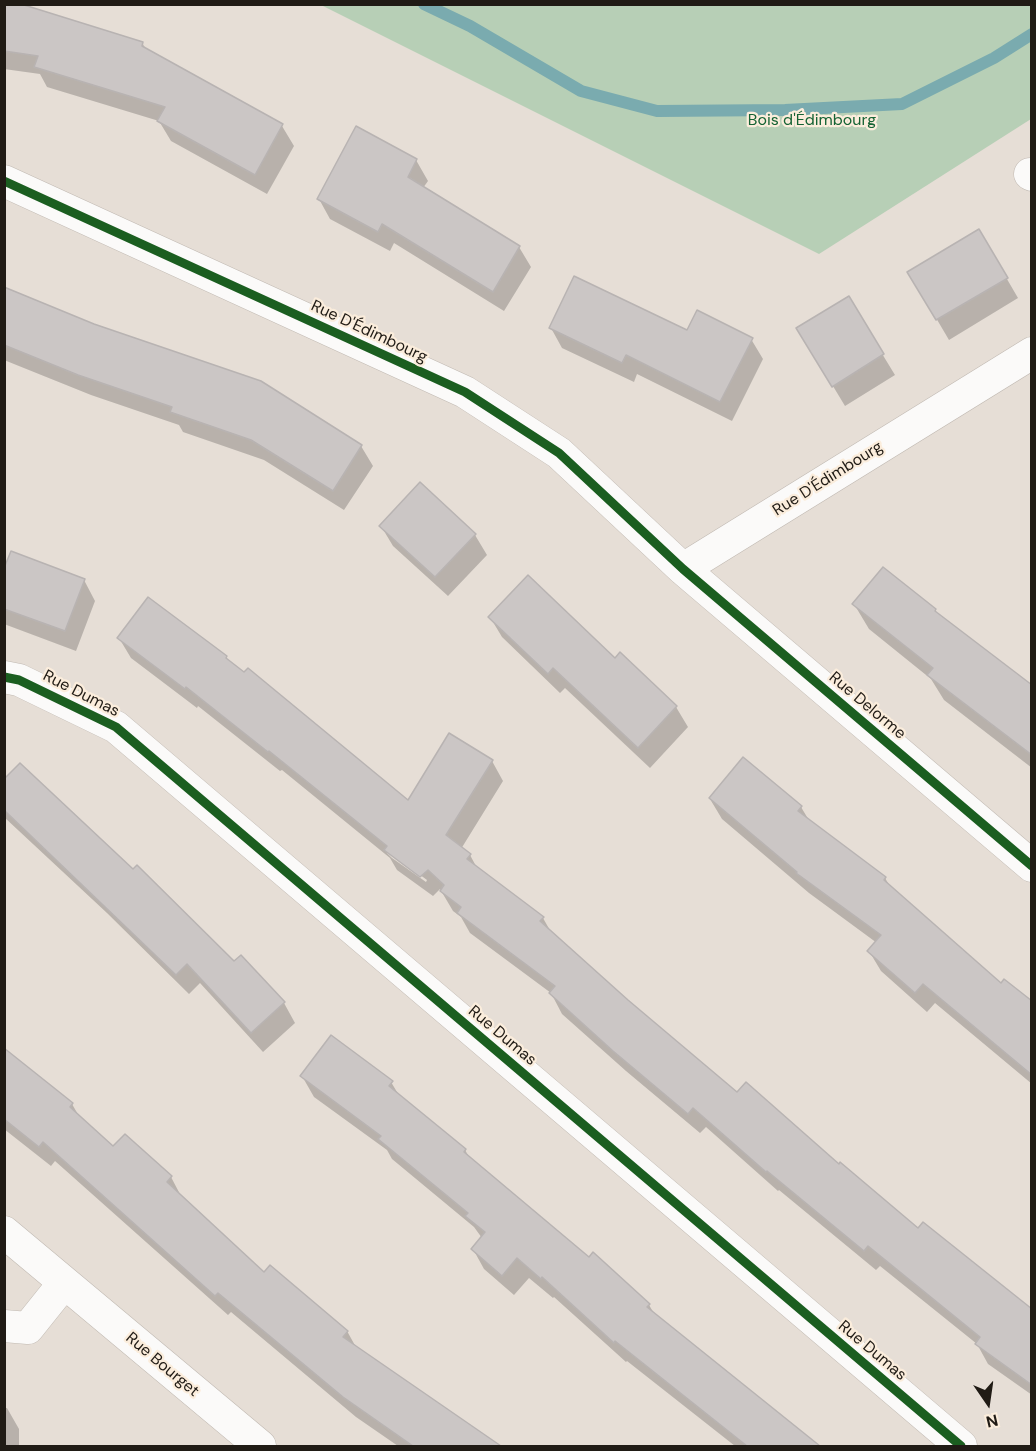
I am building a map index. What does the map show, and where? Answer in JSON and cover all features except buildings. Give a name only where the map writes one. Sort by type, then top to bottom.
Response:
[{"type":"street","name":"Rue D'Édimbourg","points":[[4,181],[465,392],[559,453],[683,569],[1032,352]]},
{"type":"street","name":"Rue Delorme","points":[[683,569],[1032,866]]},
{"type":"street","name":"Rue Dumas","points":[[4,677],[19,680],[116,727],[962,1446]]},
{"type":"street","name":"Rue Bourget","points":[[4,1232],[260,1446]]},
{"type":"street","points":[[4,1326],[28,1328],[64,1283]]},
{"type":"green space","name":"Bois d'Édimbourg","points":[[321,5],[1031,5],[1031,119],[819,254]]},
{"type":"waterway","points":[[424,4],[470,26],[581,91],[657,111],[785,110],[902,104],[994,58],[1032,34]]},
{"type":"cycle path","points":[[4,181],[465,392],[559,453],[683,569],[1032,866]]},
{"type":"cycle path","points":[[4,677],[19,680],[116,727],[961,1446]]}]
